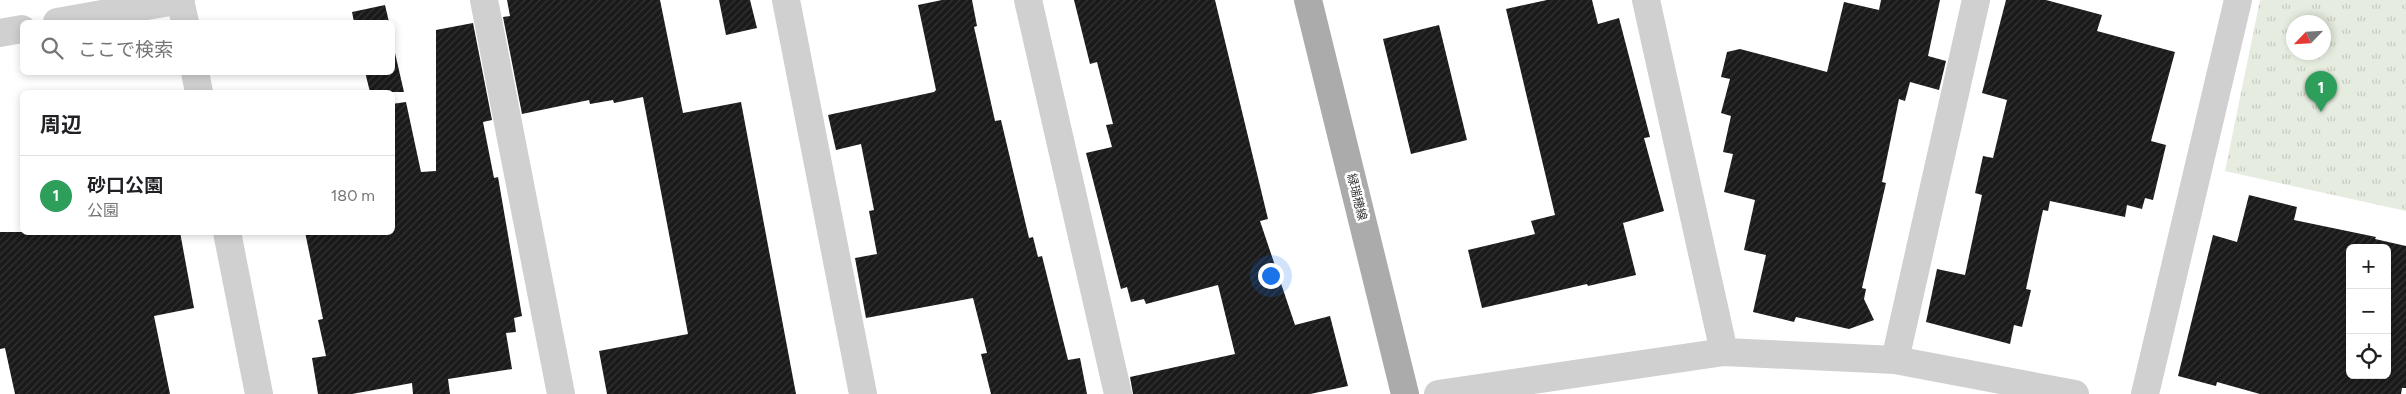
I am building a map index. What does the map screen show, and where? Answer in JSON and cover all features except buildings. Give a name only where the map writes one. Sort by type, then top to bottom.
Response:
[{"type":"main road","name":"緑瑞穂線","points":[[1308,0],[1405,394]]},
{"type":"street","points":[[68,20],[180,0],[185,20]]},
{"type":"street","points":[[484,0],[561,394]]},
{"type":"street","points":[[786,0],[863,394]]},
{"type":"street","points":[[1028,0],[1118,394]]},
{"type":"street","points":[[1646,0],[1724,352]]},
{"type":"street","points":[[1895,360],[1976,0]]},
{"type":"street","points":[[2145,394],[2238,0]]},
{"type":"street","points":[[0,33],[20,29]]},
{"type":"street","points":[[196,75],[199,90]]},
{"type":"street","points":[[227,235],[258,394]]},
{"type":"street","points":[[1438,394],[1724,352],[1895,360],[2076,394]]},
{"type":"green space","points":[[2260,0],[2406,0],[2406,211],[2225,171]]},
{"type":"place","name":"砂口公園","points":[[2321,112]]}]
